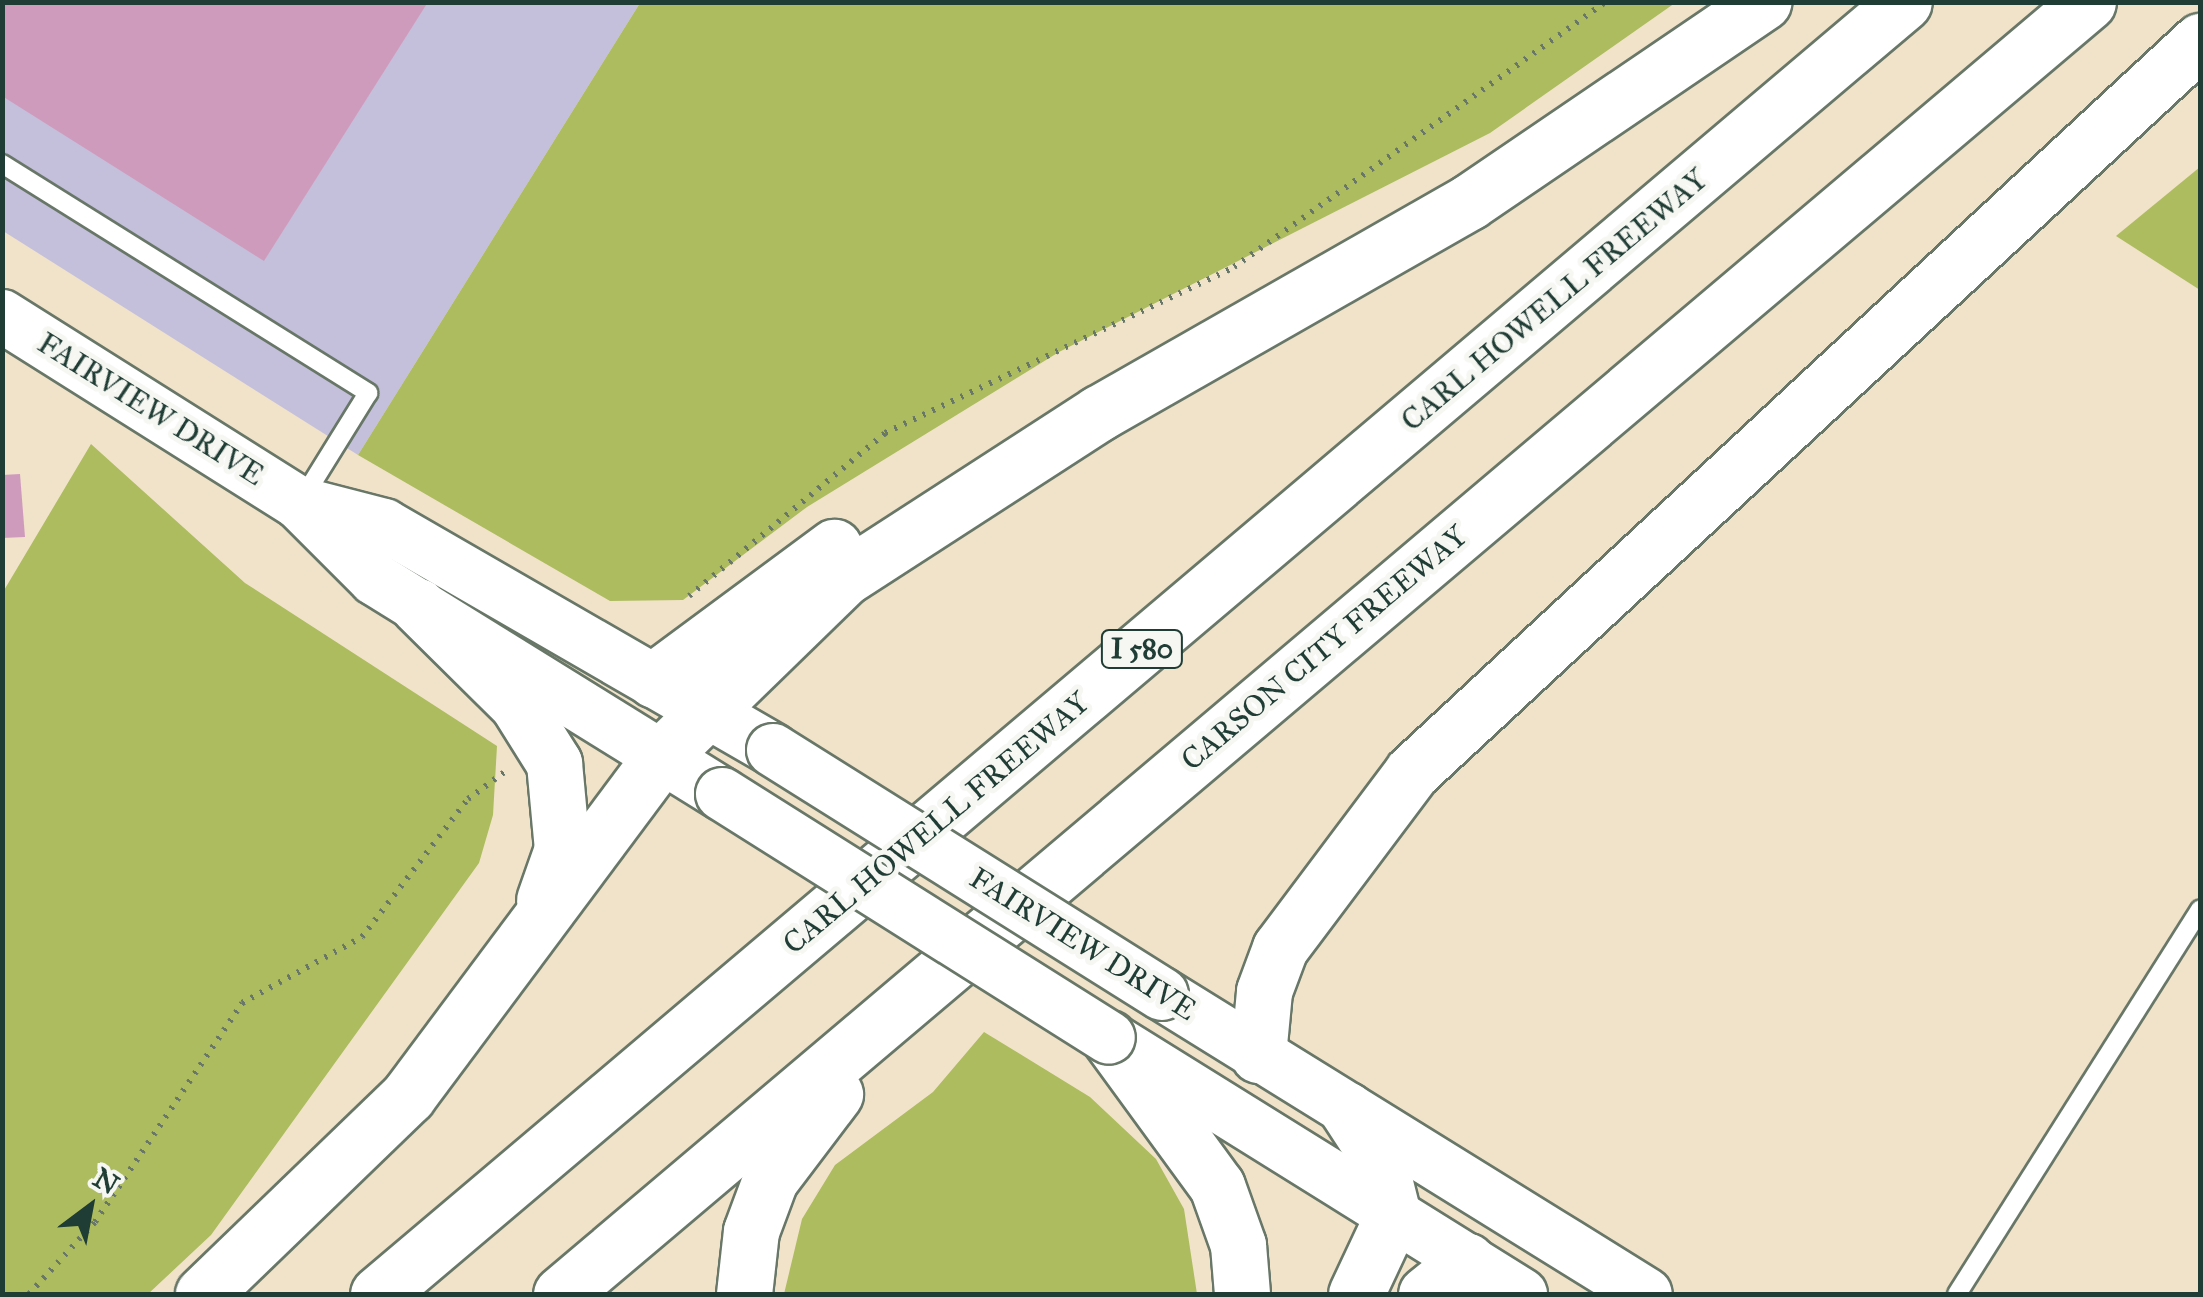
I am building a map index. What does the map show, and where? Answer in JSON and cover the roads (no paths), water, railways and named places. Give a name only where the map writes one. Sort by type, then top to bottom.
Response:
[{"type":"highway","points":[[204,1294],[395,1109],[508,969],[661,756],[704,709],[861,564],[1098,413],[1469,202],[1763,2]]},
{"type":"highway","name":"CARL HOWELL FREEWAY","points":[[378,1294],[1904,2]]},
{"type":"highway","name":"CARSON CITY FREEWAY","points":[[561,1294],[2088,2]]},
{"type":"highway","points":[[1258,1055],[1264,992],[1280,948],[1412,772],[2200,42]]},
{"type":"highway","points":[[654,680],[911,496],[1016,441],[1098,413]]},
{"type":"highway","points":[[418,606],[517,704],[554,763],[562,849],[508,969]]},
{"type":"highway","points":[[744,1294],[751,1231],[794,1143],[1073,861]]},
{"type":"highway","points":[[1109,1038],[1217,1186],[1238,1246],[1242,1294]]},
{"type":"highway","points":[[1347,1110],[1384,1170],[1392,1215],[1356,1294]]},
{"type":"main road","name":"FAIRVIEW DRIVE","points":[[2,316],[300,503],[352,561],[418,606],[1392,1215],[1446,1278],[1521,1294]]},
{"type":"main road","name":"FAIRVIEW DRIVE","points":[[300,503],[384,525],[704,709],[1646,1294]]},
{"type":"lane","points":[[2,164],[368,394],[300,503]]},
{"type":"lane","points":[[1957,1294],[2200,909]]}]
